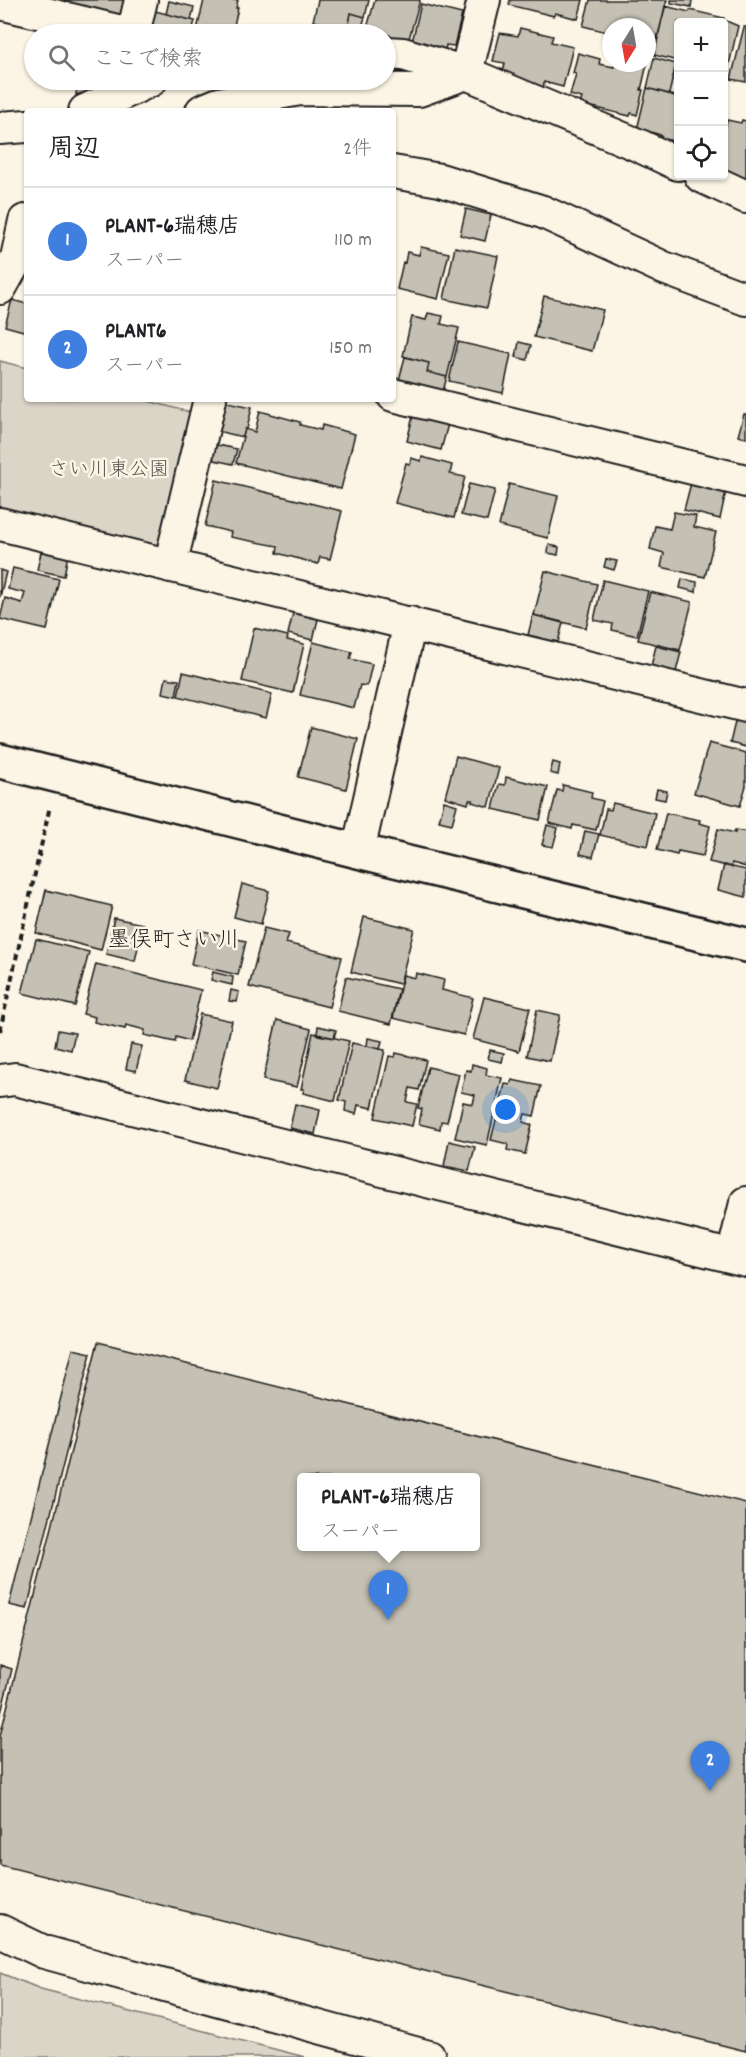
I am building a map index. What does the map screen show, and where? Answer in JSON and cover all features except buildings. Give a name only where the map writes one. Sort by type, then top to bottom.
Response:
[{"type":"street","points":[[134,24],[141,0]]},
{"type":"street","points":[[466,73],[484,0]]},
{"type":"street","points":[[0,3],[89,24]]},
{"type":"street","points":[[396,54],[466,73],[674,162]]},
{"type":"street","points":[[396,90],[419,90],[466,73]]},
{"type":"street","points":[[91,108],[125,90]]},
{"type":"street","points":[[209,108],[219,104],[295,90]]},
{"type":"street","points":[[0,128],[24,126]]},
{"type":"street","points":[[396,172],[441,180],[543,212],[664,268],[746,299]]},
{"type":"street","points":[[710,180],[746,197]]},
{"type":"street","points":[[0,288],[17,258],[17,222]]},
{"type":"street","points":[[396,395],[746,481]]},
{"type":"street","points":[[170,566],[209,402]]},
{"type":"street","points":[[0,524],[746,706]]},
{"type":"street","points":[[358,851],[410,623]]},
{"type":"street","points":[[0,761],[746,945]]},
{"type":"street","points":[[0,1081],[15,1079],[739,1258],[746,1203]]},
{"type":"street","points":[[0,1931],[44,1952],[429,2057]]},
{"type":"path","points":[[0,1031],[57,776]]},
{"type":"green space","name":"さい川東公園","points":[[0,361],[24,367],[24,402],[152,402],[193,413],[160,550],[0,511]]},
{"type":"green space","points":[[0,1973],[41,1989],[305,2057],[0,2057]]},
{"type":"place","name":"PLANT-6瑞穂店","points":[[388,1620]]},
{"type":"place","name":"PLANT6","points":[[710,1791]]},
{"type":"district","name":"墨俣町さい川","points":[[174,938]]}]
